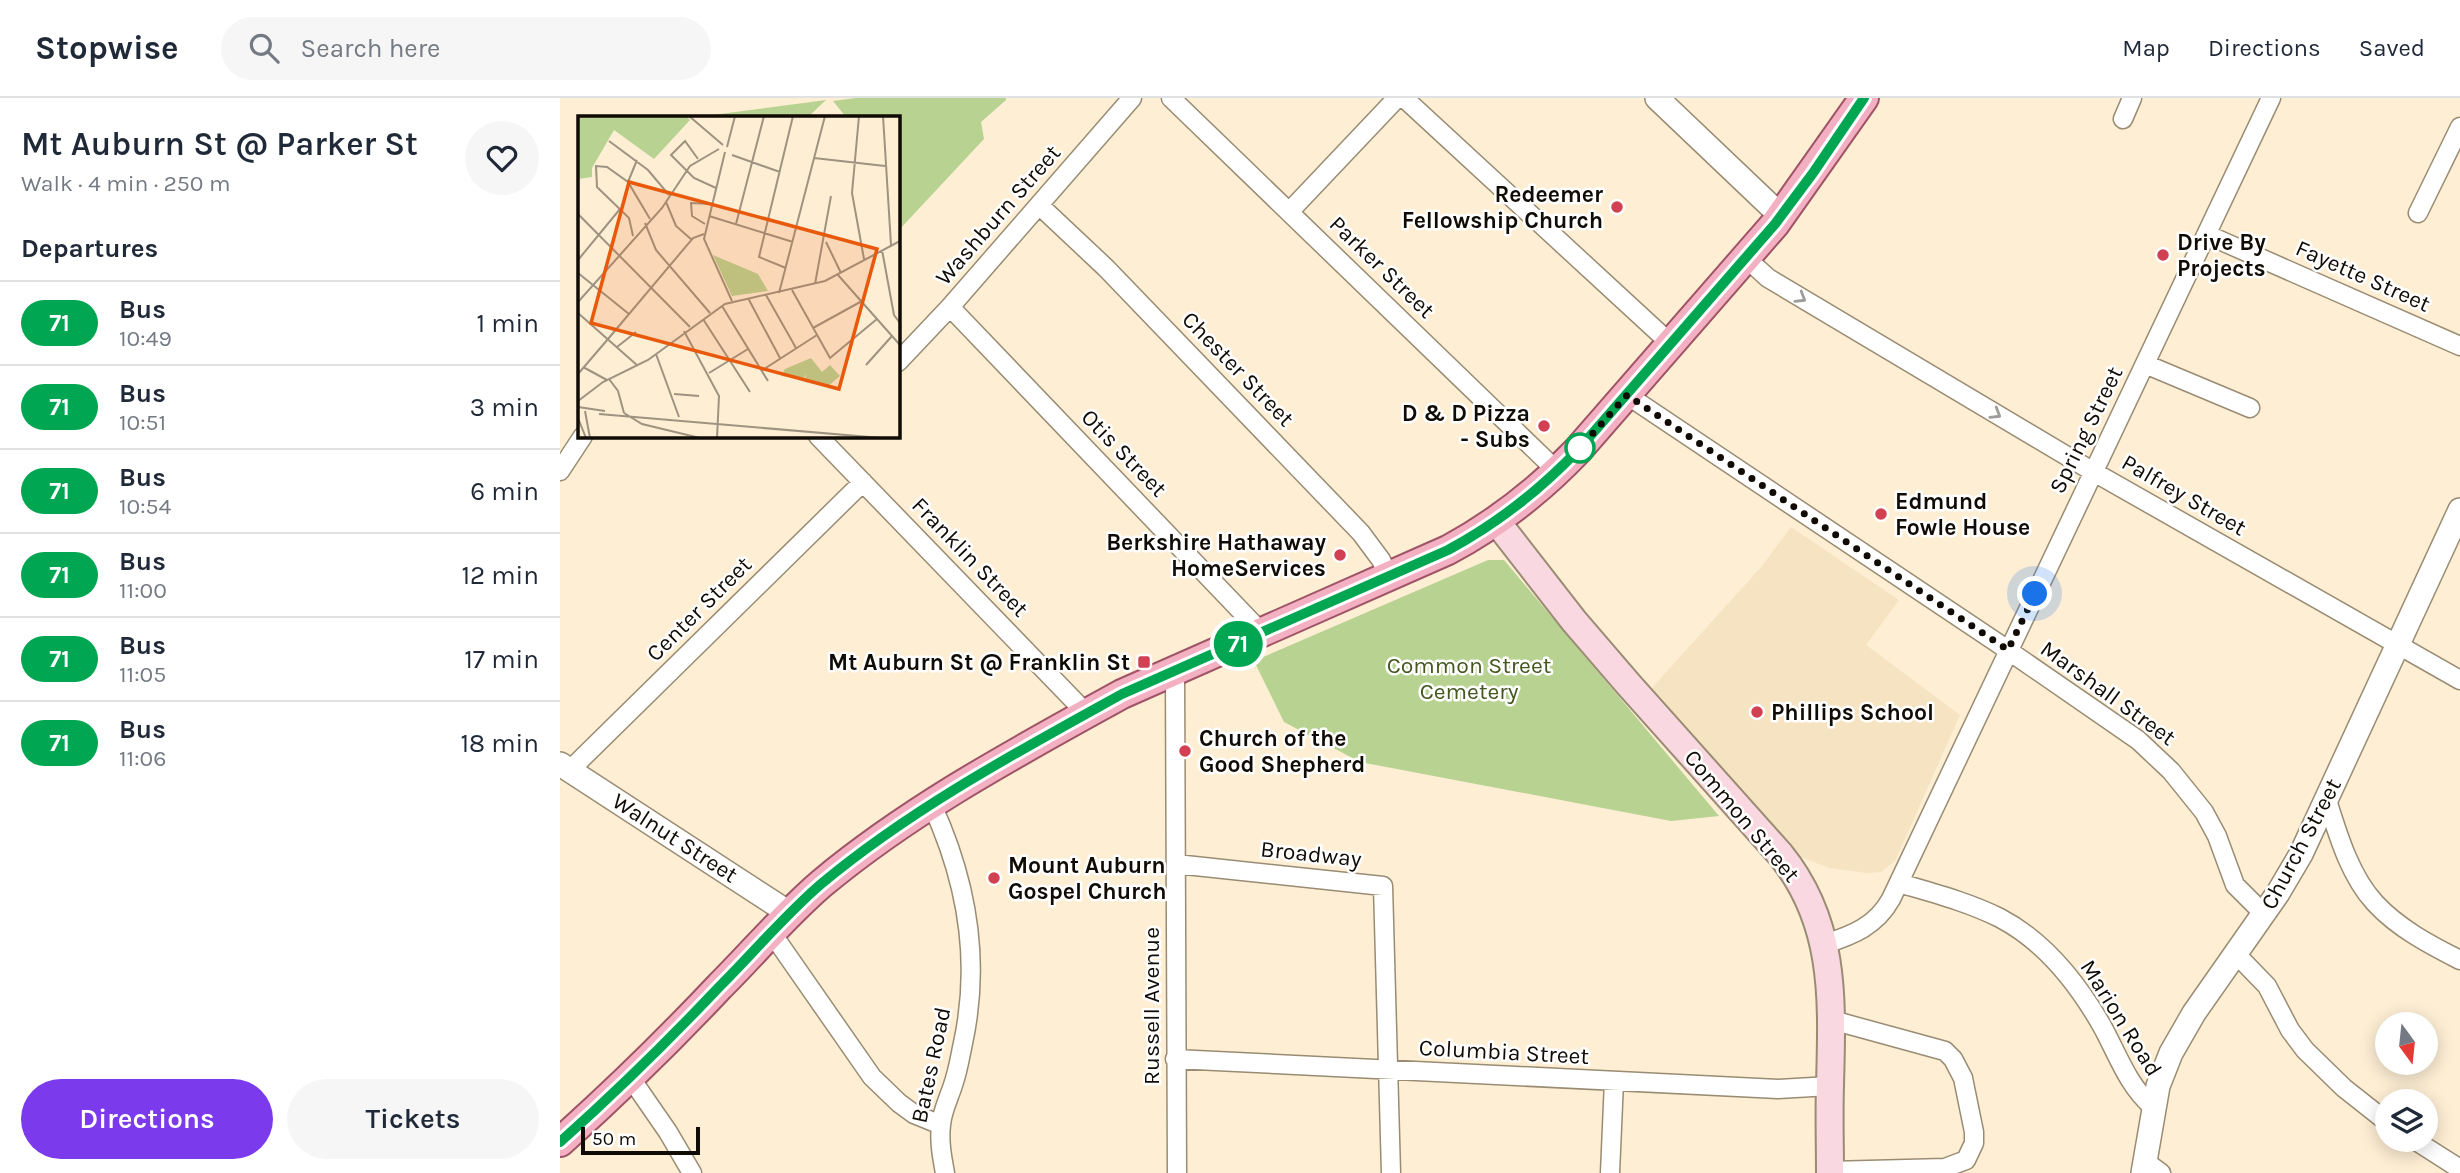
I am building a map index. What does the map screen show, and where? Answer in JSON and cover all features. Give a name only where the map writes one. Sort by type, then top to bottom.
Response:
[{"type":"main road","points":[[560,1142],[631,1077],[780,922],[846,864],[932,805],[1086,713],[1448,550],[1497,522],[1558,472],[1746,258],[1781,216],[1859,100]]},
{"type":"main road","name":"Common Street","points":[[1497,522],[1574,621],[1794,871],[1816,914],[1825,944],[1832,1020],[1830,1172]]},
{"type":"street","name":"Washburn Street","points":[[900,360],[950,307],[1132,98]]},
{"type":"street","name":"Parker Street","points":[[1171,98],[1558,472]]},
{"type":"street","points":[[1289,212],[1397,98]]},
{"type":"street","points":[[1404,98],[1671,344]]},
{"type":"street","points":[[1657,98],[1781,216]]},
{"type":"street","points":[[2123,119],[2132,98]]},
{"type":"street","name":"Spring Street","points":[[1825,944],[1851,936],[1875,921],[1885,910],[2271,98]]},
{"type":"street","points":[[2418,213],[2460,127]]},
{"type":"street","name":"Chester Street","points":[[1039,205],[1106,268],[1361,533],[1381,560],[1389,577]]},
{"type":"street","name":"Fayette Street","points":[[2208,235],[2460,346]]},
{"type":"street","name":"Palfrey Street","points":[[1746,258],[1768,278],[2092,471],[2460,680]]},
{"type":"street","name":"Otis Street","points":[[950,307],[1262,633]]},
{"type":"street","points":[[2145,364],[2250,408]]},
{"type":"street","name":"Marshall Street","points":[[1627,395],[2138,740],[2171,771],[2204,812],[2217,836],[2235,885],[2264,914]]},
{"type":"street","points":[[560,471],[582,438]]},
{"type":"street","name":"Franklin Street","points":[[823,438],[1086,713]]},
{"type":"street","name":"Center Street","points":[[565,767],[863,482]]},
{"type":"street","name":"Church Street","points":[[2150,1169],[2154,1107],[2163,1073],[2181,1034],[2264,914],[2301,854],[2460,510]]},
{"type":"street","name":"Russell Avenue","points":[[1175,671],[1177,1173]]},
{"type":"street","name":"Walnut Street","points":[[565,767],[780,922]]},
{"type":"street","points":[[2327,800],[2352,865],[2374,902],[2408,931],[2460,960]]},
{"type":"street","name":"Bates Road","points":[[932,805],[950,844],[961,880],[972,958],[965,1035],[941,1125],[945,1173]]},
{"type":"street","name":"Broadway","points":[[1176,864],[1383,886],[1389,1071]]},
{"type":"street","name":"Marion Road","points":[[1899,883],[1991,914],[2041,948],[2074,983],[2101,1025],[2130,1081],[2142,1098],[2154,1107]]},
{"type":"street","points":[[780,922],[872,1077],[884,1091],[907,1108],[941,1125]]},
{"type":"street","points":[[2236,954],[2267,986],[2290,1030],[2305,1050],[2344,1088],[2375,1113]]},
{"type":"street","points":[[1830,1172],[1945,1168],[1966,1160],[1974,1143],[1963,1078],[1953,1059],[1945,1051],[1832,1020]]},
{"type":"street","name":"Columbia Street","points":[[1175,1059],[1778,1089],[1830,1086]]},
{"type":"street","points":[[1389,1071],[1391,1173]]},
{"type":"street","points":[[631,1077],[692,1173]]},
{"type":"street","points":[[1610,1173],[1614,1081]]},
{"type":"street","points":[[2433,1152],[2460,1169]]},
{"type":"shaded area","points":[[1791,527],[1899,600],[1866,645],[1960,715],[1895,861],[1881,872],[1829,868],[1801,857],[1651,689],[1762,566]]},
{"type":"green space","points":[[856,98],[1006,98],[981,122],[984,139],[900,229],[900,116],[845,116],[833,101]]},
{"type":"green space","points":[[826,100],[809,116],[705,116]]},
{"type":"green space","name":"Common Street Cemetery","points":[[1488,560],[1504,560],[1719,816],[1671,821],[1360,762],[1284,722],[1254,661]]},
{"type":"bus line","name":"71","points":[[560,1142],[658,1050],[804,899],[846,864],[899,826],[1028,746],[1122,694],[1448,550],[1519,506],[1558,472],[1578,450],[1775,224],[1864,98]]},
{"type":"place","name":"Redeemer Fellowship Church","points":[[1617,207]]},
{"type":"place","name":"Drive By Projects","points":[[2163,255]]},
{"type":"place","name":"D & D Pizza - Subs","points":[[1544,426]]},
{"type":"place","name":"Edmund Fowle House","points":[[1881,514]]},
{"type":"place","name":"Berkshire Hathaway HomeServices","points":[[1340,555]]},
{"type":"place","name":"Mt Auburn St @ Franklin St","points":[[1144,662]]},
{"type":"place","name":"Phillips School","points":[[1757,712]]},
{"type":"place","name":"Church of the Good Shepherd","points":[[1185,751]]},
{"type":"place","name":"Mount Auburn Gospel Church","points":[[994,878]]},
{"type":"route","points":[[1580,448],[1578,450],[1627,395],[2008,650],[2035,594]]}]
